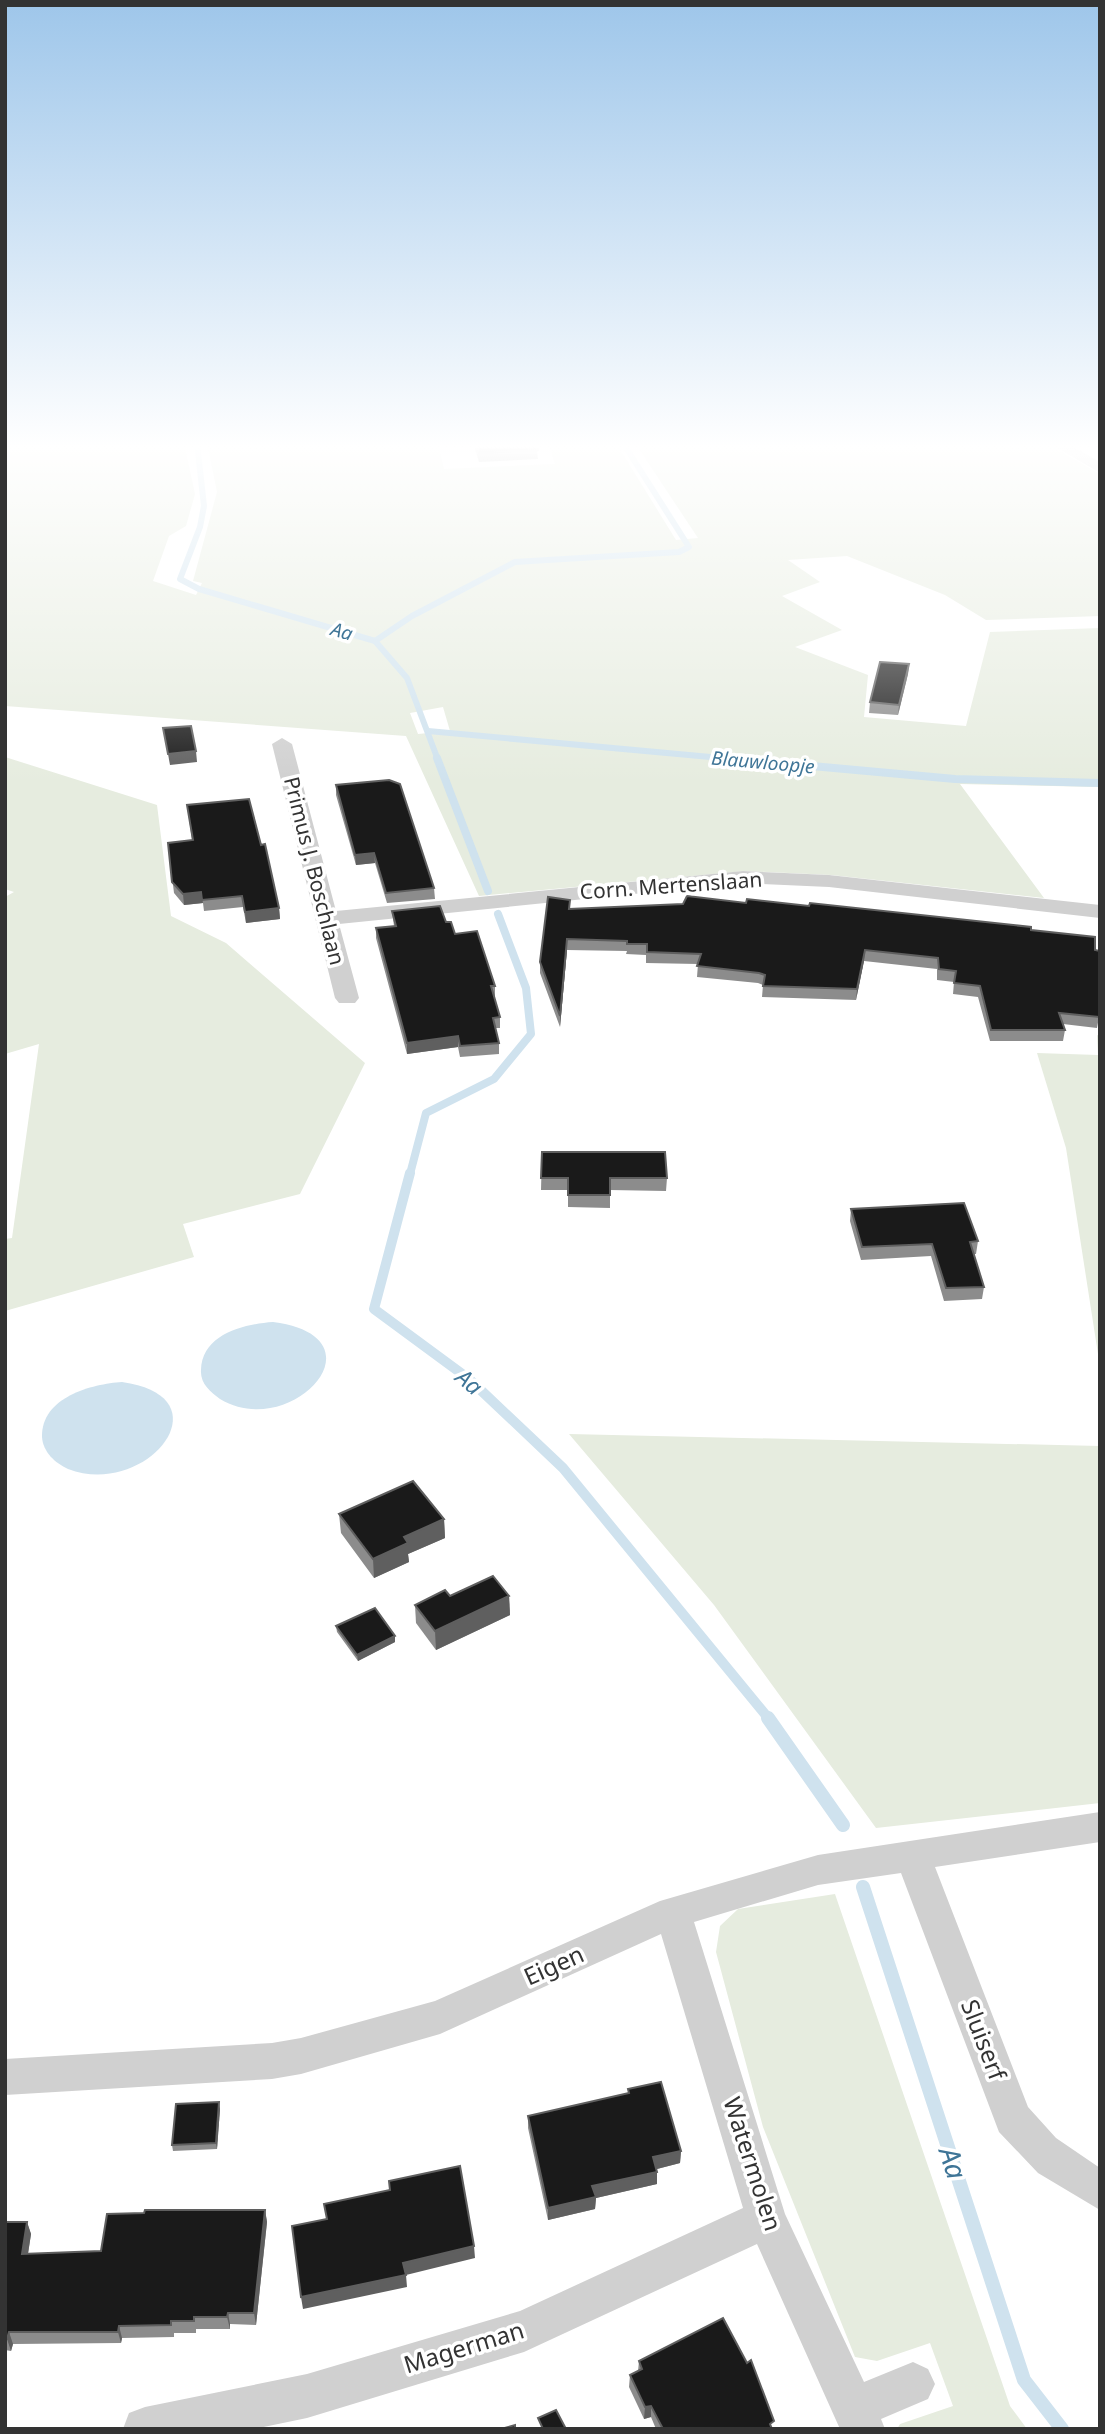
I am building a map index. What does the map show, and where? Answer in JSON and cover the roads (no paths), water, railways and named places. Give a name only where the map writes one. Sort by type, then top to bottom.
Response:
[{"type":"street","name":"Primus J. Boschlaan","points":[[282,744],[347,998]]},
{"type":"street","name":"Corn. Mertenslaan","points":[[326,919],[743,877],[829,881],[1100,912]]},
{"type":"street","name":"Eigen","points":[[5,2077],[272,2061],[301,2056],[440,2017],[673,1912],[818,1870],[1100,1828]]},
{"type":"street","name":"Sluiserf","points":[[900,1857],[1013,2119],[1027,2141],[1050,2161],[1100,2190]]},
{"type":"street","name":"Watermolen","points":[[673,1912],[766,2218],[858,2418],[913,2384]]},
{"type":"street","name":"Magerman","points":[[145,2429],[307,2396],[524,2331],[766,2218]]},
{"type":"water","points":[[273,1322],[307,1331],[323,1346],[325,1364],[316,1382],[298,1397],[274,1407],[247,1409],[220,1399],[206,1387],[201,1375],[203,1358],[209,1348],[226,1333],[250,1325]]},
{"type":"water","points":[[122,1382],[154,1391],[170,1406],[173,1424],[164,1442],[148,1459],[124,1470],[97,1474],[68,1469],[54,1460],[47,1452],[42,1437],[44,1423],[50,1412],[70,1395],[97,1386]]},
{"type":"waterway","name":"Aa","points":[[189,557],[180,579],[199,589],[375,641]]},
{"type":"waterway","points":[[375,641],[412,616],[515,562],[604,557]]},
{"type":"waterway","name":"Aa","points":[[375,641],[407,678],[438,760]]},
{"type":"waterway","name":"Blauwloopje","points":[[428,731],[743,760]]},
{"type":"waterway","name":"Aa","points":[[437,758],[488,891]]},
{"type":"waterway","name":"Blauwloopje","points":[[724,758],[955,779],[1100,783]]},
{"type":"waterway","name":"Aa","points":[[410,1174],[426,1113],[494,1079],[531,1034],[526,988],[498,914]]},
{"type":"waterway","name":"Aa","points":[[410,1173],[374,1309],[469,1379],[563,1468],[769,1719]]},
{"type":"waterway","name":"Aa","points":[[768,1718],[843,1825]]},
{"type":"waterway","name":"Aa","points":[[863,1887],[1024,2380],[1062,2429]]}]
